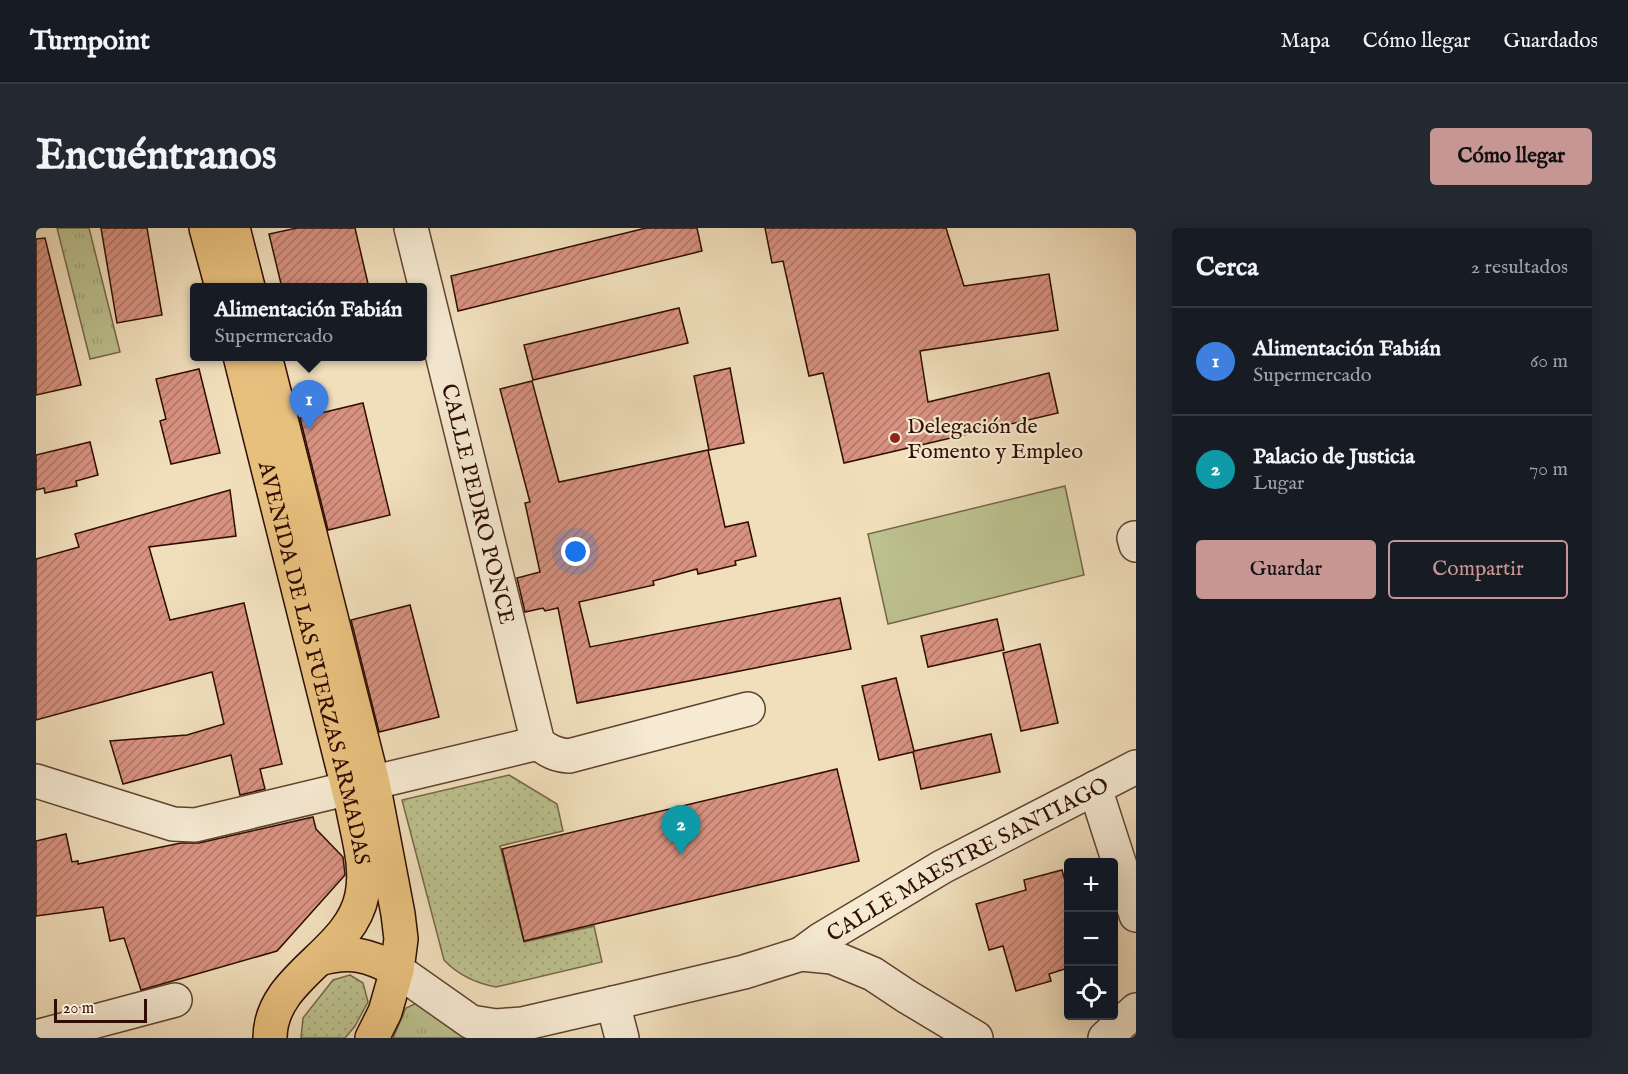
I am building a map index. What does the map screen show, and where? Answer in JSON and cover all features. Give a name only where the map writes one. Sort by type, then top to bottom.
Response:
[{"type":"main road","points":[[206,228],[221,283]]},
{"type":"main road","points":[[233,228],[247,283]]},
{"type":"main road","name":"AVENIDA DE LAS FUERZAS ARMADAS","points":[[241,361],[398,914],[407,965]]},
{"type":"main road","name":"AVENIDA DE LAS FUERZAS ARMADAS","points":[[266,361],[360,786],[364,869],[362,896],[352,919],[338,941],[298,979],[278,1007],[270,1023],[270,1038]]},
{"type":"main road","points":[[319,958],[340,953],[362,954],[407,965],[372,1038]]},
{"type":"street","name":"CALLE PEDRO PONCE","points":[[411,228],[425,283]]},
{"type":"street","name":"CALLE PEDRO PONCE","points":[[427,293],[538,743]]},
{"type":"street","points":[[36,781],[173,824],[195,825],[538,743],[557,755],[569,756],[748,709]]},
{"type":"street","name":"CALLE MAESTRE SANTIAGO","points":[[801,954],[820,940],[942,867],[1136,767]]},
{"type":"street","points":[[1095,788],[1136,915]]},
{"type":"street","points":[[407,965],[471,1022],[496,1026],[617,1020],[744,972],[801,954],[832,957],[873,974],[976,1038]]},
{"type":"street","points":[[533,1038],[803,975],[837,977],[906,996]]},
{"type":"street","points":[[36,1037],[175,1000]]},
{"type":"street","points":[[1105,1038],[1136,1010]]},
{"type":"green space","points":[[57,228],[89,228],[120,352],[90,359]]},
{"type":"green space","points":[[1065,486],[1084,575],[888,624],[868,534]]},
{"type":"green space","points":[[509,775],[557,804],[563,831],[500,846],[524,942],[594,926],[602,962],[496,987],[467,978],[444,960],[402,800]]},
{"type":"green space","points":[[350,975],[363,983],[368,1002],[355,1026],[345,1038],[301,1038],[303,1018],[333,980]]},
{"type":"green space","points":[[419,1002],[467,1036],[466,1038],[393,1038],[406,1008]]},
{"type":"building","points":[[101,228],[147,228],[162,315],[117,323]]},
{"type":"building","points":[[297,228],[355,228],[368,283],[281,283],[269,234]]},
{"type":"building","points":[[646,228],[697,228],[702,251],[458,311],[451,276]]},
{"type":"building","points":[[765,228],[946,228],[964,286],[1049,274],[1058,330],[920,351],[928,402],[1049,373],[1058,413],[844,463],[823,373],[809,376],[783,261],[772,263]]},
{"type":"building","points":[[45,238],[81,385],[36,395],[36,239]]},
{"type":"building","points":[[679,308],[688,343],[533,380],[524,345]]},
{"type":"building","points":[[730,368],[744,443],[709,450],[694,376]]},
{"type":"building","points":[[199,369],[220,453],[171,464],[160,421],[166,419],[156,379]]},
{"type":"building","points":[[532,381],[559,482],[708,450],[725,527],[748,522],[756,556],[735,561],[736,565],[698,574],[697,569],[653,581],[654,585],[579,602],[590,647],[840,598],[851,649],[577,703],[558,608],[545,611],[543,608],[525,612],[517,578],[540,572],[525,503],[530,502],[500,389]]},
{"type":"building","points":[[363,403],[390,515],[328,530],[300,418]]},
{"type":"building","points":[[90,442],[98,475],[76,481],[77,486],[45,493],[44,488],[36,490],[36,455]]},
{"type":"building","points":[[230,490],[236,536],[149,547],[170,620],[244,603],[282,764],[260,769],[265,789],[240,795],[231,755],[123,784],[110,741],[187,735],[224,724],[212,672],[36,720],[36,559],[79,547],[75,534]]},
{"type":"building","points":[[410,605],[439,717],[379,732],[351,620]]},
{"type":"building","points":[[997,619],[1004,650],[928,667],[921,636]]},
{"type":"building","points":[[1040,644],[1058,723],[1021,731],[1003,653]]},
{"type":"building","points":[[896,678],[914,751],[991,734],[1000,772],[921,789],[913,752],[879,760],[862,686]]},
{"type":"building","points":[[837,769],[859,861],[524,941],[502,849]]},
{"type":"building","points":[[313,817],[316,829],[343,857],[345,875],[277,951],[141,990],[124,938],[110,941],[103,907],[36,916],[36,841],[66,834],[72,862],[78,861],[78,864],[181,843],[199,843]]},
{"type":"building","points":[[1062,870],[1064,877],[1064,969],[1049,974],[1051,981],[1016,991],[1003,946],[989,950],[976,904],[1026,890],[1024,880]]},
{"type":"place","name":"Alimentación Fabián","points":[[309,430]]},
{"type":"place","name":"Delegación de Fomento y Empleo","points":[[895,438]]},
{"type":"place","name":"Palacio de Justicia","points":[[681,855]]}]
